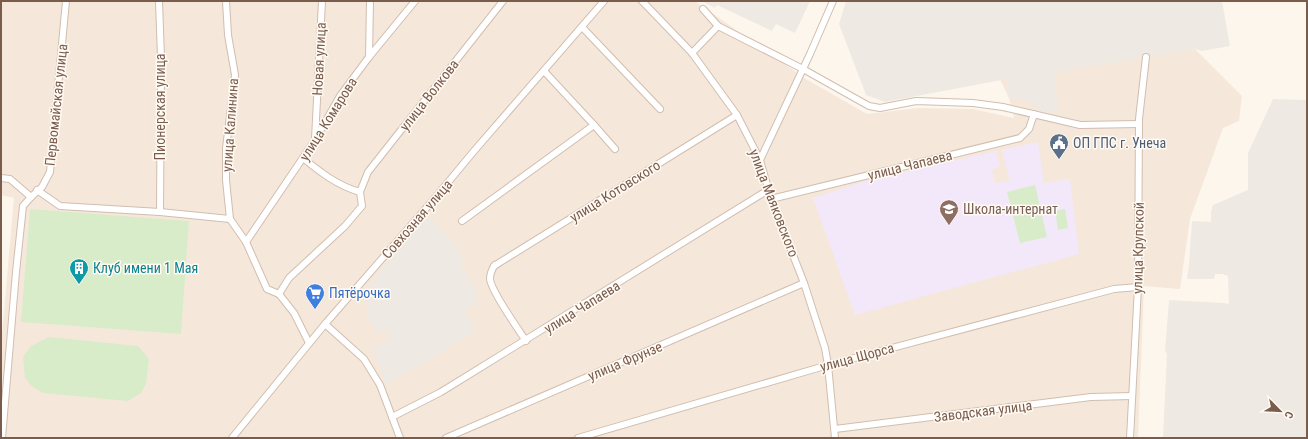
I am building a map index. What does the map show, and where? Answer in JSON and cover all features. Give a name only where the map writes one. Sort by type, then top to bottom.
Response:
[{"type":"street","name":"Первомайская улица","points":[[2,438],[16,272],[24,206],[42,186],[50,172],[66,1]]},
{"type":"street","name":"Пионерская улица","points":[[159,1],[161,58],[160,212]]},
{"type":"street","name":"улица Калинина","points":[[226,1],[228,35],[235,75],[226,148],[226,180],[230,219],[246,242],[267,289],[279,294],[294,313],[309,343]]},
{"type":"street","name":"Новая улица","points":[[315,140],[322,1]]},
{"type":"street","points":[[368,57],[370,1]]},
{"type":"street","name":"улица Комарова","points":[[246,242],[315,140],[340,96],[368,57],[415,1]]},
{"type":"street","name":"улица Волкова","points":[[279,294],[289,278],[345,226],[362,206],[360,192],[368,172],[503,1]]},
{"type":"street","name":"Совхозная улица","points":[[232,438],[325,324],[604,1]]},
{"type":"street","name":"улица Маяковского","points":[[642,1],[692,53],[737,115],[760,160],[771,199],[804,284],[825,348],[828,364],[835,438]]},
{"type":"street","points":[[760,160],[833,1]]},
{"type":"street","points":[[703,9],[718,26],[803,69],[869,106],[880,108],[916,101],[973,103],[1004,107],[1080,125],[1139,124]]},
{"type":"street","points":[[692,53],[718,26]]},
{"type":"street","points":[[582,27],[660,109]]},
{"type":"street","name":"улица Крупской","points":[[1130,438],[1138,287],[1139,124],[1146,57]]},
{"type":"street","points":[[544,71],[615,149]]},
{"type":"street","name":"улица Чапаева","points":[[771,199],[1020,138],[1029,129],[1034,114]]},
{"type":"street","name":"улица Котовского","points":[[526,341],[495,293],[490,281],[491,271],[494,265],[737,115]]},
{"type":"street","points":[[462,221],[594,125]]},
{"type":"street","points":[[303,158],[320,172],[352,190],[360,192]]},
{"type":"street","points":[[1,178],[10,179],[31,197]]},
{"type":"street","points":[[37,190],[60,206],[160,212],[230,219]]},
{"type":"street","name":"улица Чапаева","points":[[392,417],[442,392],[768,190]]},
{"type":"street","name":"улица Фрунзе","points":[[446,438],[804,284]]},
{"type":"street","name":"улица Щорса","points":[[578,438],[828,364],[1114,289],[1138,287]]},
{"type":"street","points":[[325,324],[364,359],[380,386],[400,438]]},
{"type":"street","name":"Заводская улица","points":[[835,429],[1091,397],[1132,396]]},
{"type":"shaded area","points":[[1,1],[695,1],[806,79],[867,114],[918,108],[973,109],[1014,118],[1009,98],[1000,79],[1195,49],[1242,96],[1239,121],[1223,128],[1190,219],[1180,289],[1144,286],[1138,438],[1,438],[1,345],[14,198],[1,195]]},
{"type":"shaded area","points":[[702,1],[810,1],[795,33],[776,24],[772,31],[717,5],[715,8]]},
{"type":"shaded area","points":[[846,1],[1222,1],[1230,46],[1202,51],[1195,49],[1055,72],[1058,114],[1034,108],[1032,102],[1008,97],[1007,79],[885,102],[866,95],[839,24]]},
{"type":"shaded area","points":[[1273,99],[1307,100],[1307,438],[1163,438],[1167,354],[1165,351],[1169,300],[1229,304],[1228,276],[1215,274],[1214,279],[1187,279],[1192,221],[1211,222],[1213,205],[1248,190],[1248,153]]},
{"type":"shaded area","name":"Школа-интернат","points":[[1038,142],[1044,183],[1070,179],[1079,254],[855,315],[813,198],[863,182],[996,151],[1000,166],[992,170],[995,183],[1010,181],[1002,150]]},
{"type":"shaded area","points":[[427,216],[453,242],[463,258],[460,260],[479,299],[465,312],[476,331],[386,385],[373,348],[390,338],[385,329],[377,333],[365,312],[370,309],[364,298],[360,296]]},
{"type":"green space","points":[[1035,185],[1047,237],[1020,243],[1007,192]]},
{"type":"green space","points":[[30,209],[189,221],[181,334],[21,322]]},
{"type":"green space","points":[[1065,209],[1068,228],[1058,230],[1055,211]]},
{"type":"green space","points":[[49,337],[138,346],[149,359],[146,384],[141,393],[128,401],[43,393],[32,386],[25,378],[23,357],[31,346]]},
{"type":"place","name":"ОП ГПС г. Унеча","points":[[1059,160]]},
{"type":"place","name":"Школа-интернат","points":[[949,226]]},
{"type":"place","name":"Клуб имени 1 Мая","points":[[79,285]]},
{"type":"place","name":"Пятёрочка","points":[[315,310]]}]
